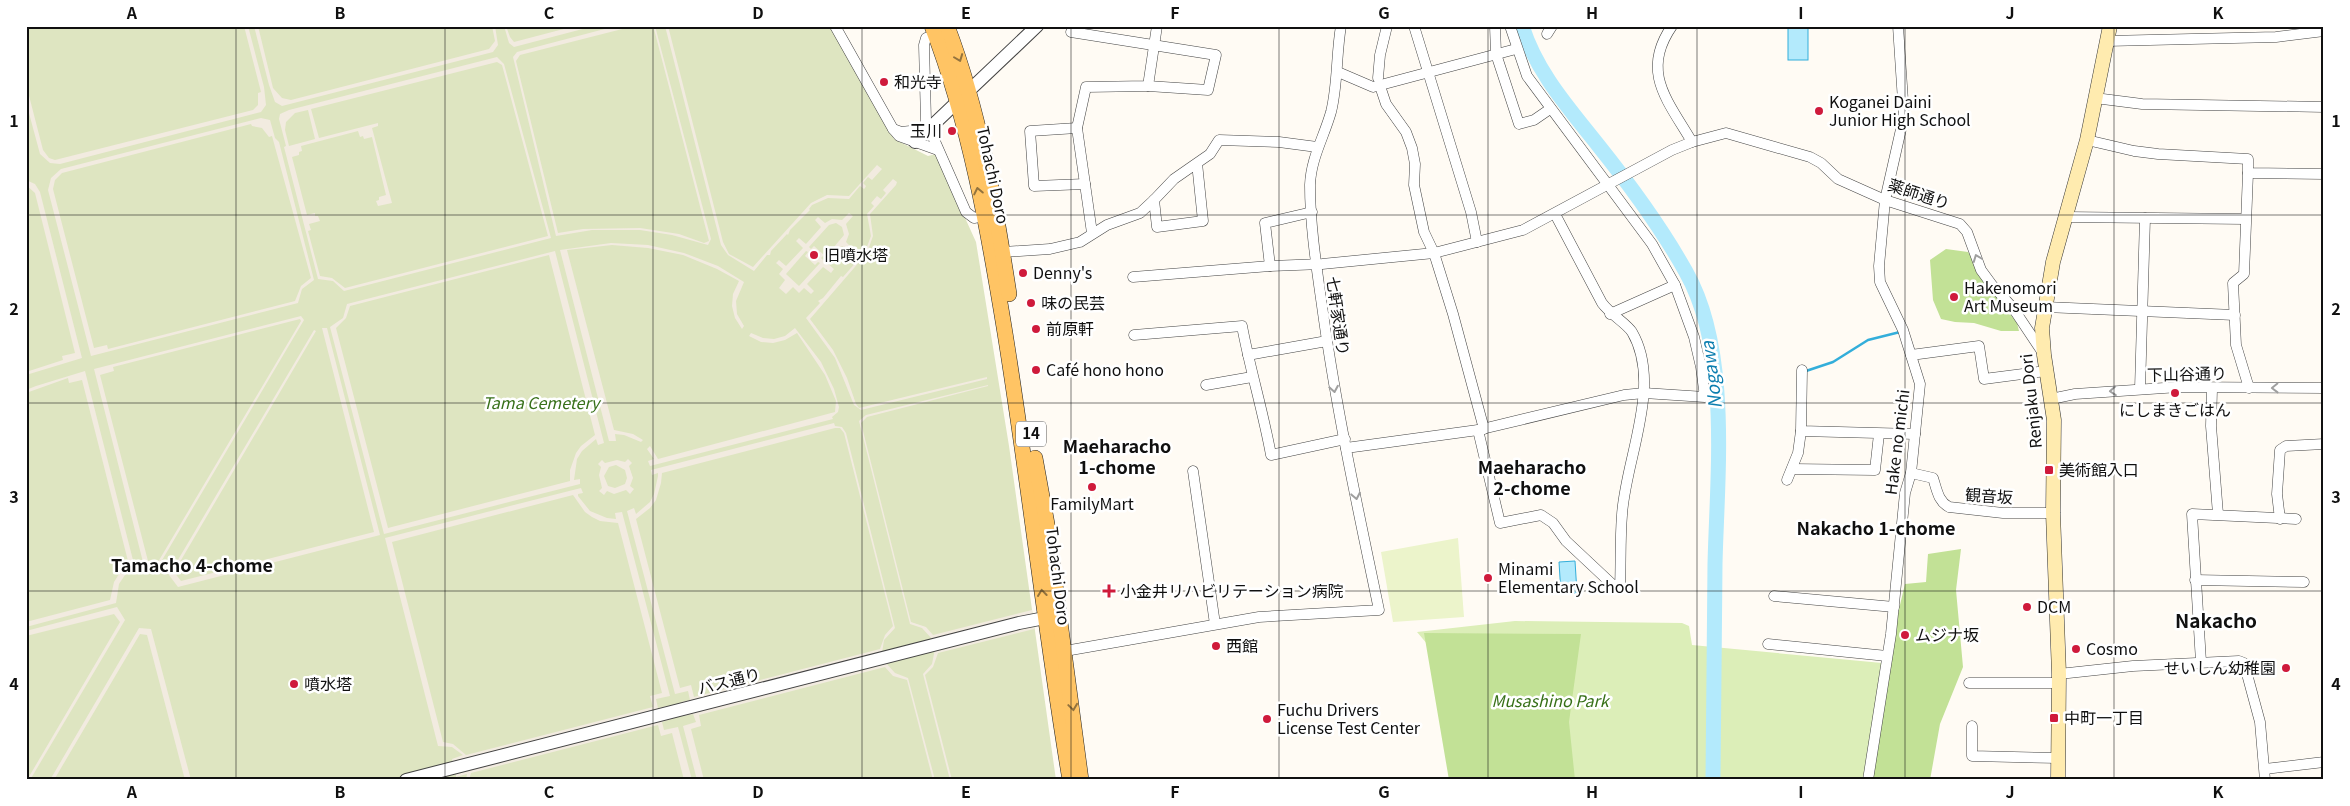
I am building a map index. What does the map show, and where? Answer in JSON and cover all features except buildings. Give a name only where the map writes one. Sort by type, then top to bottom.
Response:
[{"type":"main road","name":"Renjaku Dori","points":[[2058,780],[2059,678],[2053,513],[2054,420],[2046,372],[2042,328],[2052,262],[2087,140],[2110,26]]},
{"type":"main road","name":"Tohachi Doro","points":[[938,29],[970,90],[992,188],[1047,524],[1060,716],[1070,780]]},
{"type":"main road","name":"Tohachi Doro","points":[[938,29],[958,102],[992,252],[1052,616],[1064,648],[1081,780]]},
{"type":"main road","points":[[1060,716],[1060,677],[1056,651],[1060,646],[1064,648]]},
{"type":"street","points":[[835,26],[893,130],[899,136],[938,150]]},
{"type":"street","points":[[915,142],[1037,26]]},
{"type":"street","points":[[1148,86],[1157,26]]},
{"type":"street","name":"七軒家通り","points":[[1215,624],[1293,614],[1379,610],[1334,390],[1326,341],[1316,263],[1310,185],[1317,147],[1331,111],[1338,72],[1341,26]]},
{"type":"street","points":[[1387,26],[1380,55],[1379,82],[1386,104],[1406,132],[1412,148],[1415,164],[1414,184],[1424,232],[1434,252],[1468,366],[1500,523],[1541,515],[1553,523],[1566,540],[1614,586],[1620,588],[1622,515],[1640,425],[1644,393],[1638,347],[1631,330],[1610,314],[1555,214]]},
{"type":"street","points":[[1414,26],[1471,212],[1477,242]]},
{"type":"street","points":[[1495,26],[1496,54],[1519,124],[1534,120],[1550,109]]},
{"type":"street","points":[[1134,335],[1242,326],[1271,455],[1346,444],[1481,430],[1624,395],[1644,393],[1705,397],[1694,337],[1675,285],[1652,244],[1527,76],[1516,49],[1510,26]]},
{"type":"street","points":[[1133,277],[1270,266],[1350,262],[1434,252],[1523,230],[1692,142],[1662,91],[1656,73],[1658,51],[1662,40],[1672,26]]},
{"type":"street","name":"Hake no michi","points":[[1868,780],[1892,634],[1905,493],[1911,473],[1920,384],[1903,330],[1880,282],[1885,200],[1904,116],[1898,26]]},
{"type":"street","points":[[938,29],[926,38],[924,45],[926,121],[966,212],[974,218],[984,216]]},
{"type":"street","points":[[2108,41],[2276,37],[2324,31]]},
{"type":"street","points":[[1071,32],[1216,55],[1208,90],[1148,86],[1086,87],[1077,128],[1092,233]]},
{"type":"street","points":[[1338,72],[1373,88],[1379,82],[1428,73],[1516,49]]},
{"type":"street","points":[[2095,98],[2142,104],[2324,107]]},
{"type":"street","points":[[1077,128],[1030,131],[1034,186],[1085,184]]},
{"type":"street","points":[[893,130],[901,132],[929,129]]},
{"type":"street","name":"薬師通り","points":[[1692,142],[1726,132],[1810,157],[1821,163],[1838,179],[1885,200],[1960,224],[1967,232],[1981,270],[1992,286],[2013,308],[2044,355]]},
{"type":"street","points":[[1003,252],[1056,248],[1088,239],[1092,233],[1140,213],[1174,179],[1210,154],[1219,140],[1279,142],[1317,147]]},
{"type":"street","points":[[2087,140],[2158,154],[2248,159],[2244,274],[2233,283],[2236,345],[2249,388]]},
{"type":"street","points":[[1154,200],[1157,227],[1203,221],[1197,163]]},
{"type":"street","points":[[2248,173],[2324,174]]},
{"type":"street","points":[[1270,266],[1265,223],[1312,212]]},
{"type":"street","points":[[2066,217],[2245,219]]},
{"type":"street","points":[[2140,389],[2145,218]]},
{"type":"street","points":[[1610,314],[1675,285]]},
{"type":"street","points":[[2046,307],[2235,315]]},
{"type":"street","points":[[1248,355],[1326,341]]},
{"type":"street","points":[[1911,355],[1980,346],[1984,378],[2046,372]]},
{"type":"street","points":[[1787,480],[1792,469],[1801,431],[1802,370]]},
{"type":"street","points":[[1206,384],[1252,377]]},
{"type":"street","name":"下山谷通り","points":[[2051,399],[2076,394],[2179,387],[2212,389],[2324,388]]},
{"type":"street","points":[[2212,389],[2211,426],[2218,514]]},
{"type":"street","points":[[1801,431],[1915,434]]},
{"type":"street","points":[[1792,469],[1875,470],[1879,434]]},
{"type":"street","points":[[2280,519],[2277,494],[2280,450],[2286,446],[2324,444]]},
{"type":"street","points":[[1064,648],[1215,624],[1193,471]]},
{"type":"street","name":"観音坂","points":[[1911,473],[1933,478],[1938,495],[1943,503],[1949,507],[2003,513],[2053,513]]},
{"type":"street","points":[[2201,662],[2192,514],[2296,519]]},
{"type":"street","points":[[2195,580],[2304,582]]},
{"type":"street","points":[[1774,596],[1894,607]]},
{"type":"street","name":"バス通り","points":[[406,780],[1052,616]]},
{"type":"street","points":[[1768,644],[1887,656]]},
{"type":"street","points":[[1969,683],[2059,678],[2133,666],[2238,661],[2244,663],[2260,722],[2265,774],[2324,762]]},
{"type":"street","points":[[1972,726],[1972,756],[2058,758]]},
{"type":"green space","name":"Tama Cemetery","points":[[26,26],[831,26],[894,139],[928,156],[936,154],[976,242],[1009,446],[1056,780],[26,780]]},
{"type":"green space","points":[[1946,249],[1968,252],[2017,323],[2019,331],[2001,331],[1974,323],[1941,319],[1933,300],[1930,260]]},
{"type":"green space","points":[[1458,538],[1464,617],[1393,622],[1381,552]]},
{"type":"green space","points":[[1961,549],[1956,590],[1963,667],[1940,724],[1930,780],[1872,780],[1894,630],[1905,584],[1926,582],[1928,554]]},
{"type":"green space","name":"Musashino Park","points":[[1515,621],[1682,623],[1689,626],[1692,645],[1882,663],[1865,780],[1456,780],[1439,658],[1417,632]]},
{"type":"green space","points":[[1424,633],[1581,634],[1569,722],[1575,780],[1449,780]]},
{"type":"shaded area","points":[[244,26],[248,26],[264,87],[266,105],[261,112],[60,164],[50,163],[40,154],[26,102],[26,84],[43,150],[49,158],[55,160],[253,110],[258,105],[258,93],[261,92]]},
{"type":"shaded area","points":[[254,26],[258,26],[273,88],[282,98],[291,100],[489,49],[495,41],[492,26],[495,26],[498,45],[493,52],[282,106],[275,102],[269,85]]},
{"type":"shaded area","points":[[504,26],[506,26],[514,42],[575,26],[594,26],[514,47],[509,43]]},
{"type":"shaded area","points":[[616,26],[634,26],[520,55],[516,61],[558,233],[583,229],[640,228],[679,234],[704,243],[709,241],[654,29],[651,26],[655,26],[711,239],[708,245],[672,235],[640,230],[592,230],[556,236],[513,57],[517,52]]},
{"type":"shaded area","points":[[665,26],[668,26],[723,242],[729,254],[753,267],[811,203],[827,195],[849,196],[877,165],[882,169],[872,180],[868,177],[863,183],[866,186],[865,188],[860,186],[849,199],[828,198],[812,205],[810,210],[754,271],[728,255],[721,245]]},
{"type":"shaded area","points":[[497,57],[504,64],[551,238],[344,291],[333,281],[318,279],[284,147],[286,146],[279,119],[280,114],[289,110]],"holes":[[[497,62],[502,65],[548,236],[345,288],[332,278],[320,276],[308,231],[311,230],[309,224],[320,221],[318,216],[315,216],[315,213],[307,215],[292,157],[299,155],[299,152],[302,151],[301,146],[358,131],[360,137],[363,136],[364,139],[372,137],[386,195],[379,197],[379,200],[376,201],[378,206],[392,203],[372,128],[378,126],[378,123],[319,138],[311,109]],[[308,110],[315,139],[289,146],[285,130],[286,122],[295,113]]]},
{"type":"shaded area","points":[[261,118],[270,120],[275,138],[279,142],[314,280],[302,289],[298,303],[91,356],[48,190],[51,178],[61,169]],"holes":[[[251,124],[252,126],[262,128],[269,137],[272,136],[311,278],[301,286],[295,301],[108,349],[107,345],[94,348],[53,189],[55,180],[62,173]]]},
{"type":"shaded area","points":[[893,179],[897,182],[896,185],[870,214],[873,236],[867,253],[810,319],[833,350],[859,408],[987,377],[987,379],[861,410],[854,405],[835,358],[806,318],[820,303],[818,301],[823,298],[841,276],[843,277],[865,252],[871,236],[867,214],[874,206],[871,203],[877,196],[881,199],[886,193],[883,190]]},
{"type":"shaded area","points":[[26,180],[35,184],[40,192],[82,358],[26,375],[26,372],[63,360],[62,356],[75,353],[35,193],[26,185]]},
{"type":"shaded area","points":[[849,213],[853,216],[846,224],[849,234],[846,242],[852,248],[849,252],[842,246],[827,263],[834,269],[831,273],[823,267],[807,284],[814,291],[811,294],[804,288],[799,293],[793,287],[786,294],[779,288],[785,280],[779,274],[783,269],[776,263],[779,260],[786,266],[803,248],[796,241],[799,238],[806,244],[821,227],[815,220],[818,217],[825,223],[832,219],[842,220]],"holes":[[[836,223],[842,227],[844,235],[823,260],[821,258],[824,255],[814,246],[811,249],[809,247],[829,225]],[[806,251],[808,252],[805,256],[815,265],[818,262],[820,263],[799,286],[786,274]]]},
{"type":"shaded area","points":[[611,243],[648,245],[684,253],[718,266],[744,282],[736,301],[737,314],[744,326],[742,329],[735,318],[732,306],[733,294],[739,281],[717,269],[683,255],[648,248],[612,245],[567,250],[614,430],[633,434],[643,440],[641,442],[624,435],[615,434],[616,441],[609,441],[560,250]]},
{"type":"shaded area","points":[[555,251],[604,443],[598,445],[596,439],[582,451],[577,459],[574,480],[580,479],[580,484],[384,534],[330,327],[343,318],[347,304]],"holes":[[[549,255],[595,435],[581,446],[576,453],[570,470],[570,481],[388,528],[336,328],[346,318],[350,306]]]},
{"type":"shaded area","points":[[301,316],[304,320],[158,567],[144,566],[94,369]],"holes":[[[300,319],[301,321],[158,562],[148,561],[100,375],[114,371],[113,367]]]},
{"type":"shaded area","points":[[322,328],[327,328],[380,535],[178,587],[169,575],[314,330],[316,331],[174,572],[181,581],[374,532]]},
{"type":"shaded area","points":[[795,328],[821,362],[834,389],[839,407],[838,412],[832,417],[833,419],[650,466],[648,461],[654,459],[647,449],[650,446],[658,459],[835,412],[836,401],[825,375],[797,333],[785,340],[773,343],[761,342],[749,336],[751,333],[763,338],[774,339],[785,336]]},
{"type":"shaded area","points":[[85,371],[135,568],[125,575],[119,584],[116,603],[26,627],[26,622],[110,600],[114,582],[121,571],[129,565],[82,380],[69,383],[68,378],[26,393],[26,390],[36,386]]},
{"type":"shaded area","points":[[988,385],[867,417],[861,423],[911,622],[926,627],[933,635],[1032,610],[1032,615],[933,640],[922,628],[910,624],[859,421],[866,415]]},
{"type":"shaded area","points":[[834,423],[835,426],[842,427],[846,433],[895,628],[884,640],[882,653],[681,705],[681,702],[690,700],[688,691],[675,694],[627,511],[634,508],[636,514],[650,502],[658,476],[658,473],[652,475],[651,470]],"holes":[[[840,428],[844,433],[893,626],[885,635],[880,649],[694,697],[691,685],[680,688],[636,519],[650,508],[656,500],[662,473]]]},
{"type":"shaded area","points":[[628,459],[632,463],[629,466],[633,478],[630,486],[634,489],[630,494],[626,490],[614,494],[607,491],[604,495],[599,491],[602,488],[599,475],[601,467],[598,464],[602,460],[605,463],[617,460],[625,462]],"holes":[[[616,465],[625,470],[627,478],[625,484],[615,488],[608,486],[604,476],[609,467]]]},
{"type":"shaded area","points":[[581,488],[583,493],[578,494],[578,496],[590,511],[607,518],[616,519],[615,513],[622,512],[670,696],[656,699],[658,708],[667,706],[668,708],[453,763],[452,759],[463,755],[452,747],[438,746],[385,538]],"holes":[[[573,495],[585,512],[600,521],[618,523],[662,693],[650,696],[653,707],[466,755],[453,744],[443,742],[392,542]]]},
{"type":"shaded area","points":[[117,607],[125,620],[30,780],[27,780],[120,622],[114,614],[26,636],[26,631]]},
{"type":"shaded area","points":[[1034,624],[1034,629],[938,653],[933,667],[925,675],[952,780],[950,780],[923,674],[932,664],[935,649]]},
{"type":"shaded area","points":[[139,628],[151,629],[191,780],[185,780],[147,635],[140,634],[54,780],[50,780]]},
{"type":"shaded area","points":[[885,662],[895,673],[908,678],[935,780],[933,780],[907,680],[893,676],[885,667],[699,715],[701,726],[691,729],[704,780],[697,780],[683,726],[696,722],[693,714],[684,716],[684,713]]},
{"type":"shaded area","points":[[670,717],[671,719],[662,722],[664,730],[678,727],[692,780],[684,780],[672,733],[661,736],[658,725],[471,773],[469,780],[466,780],[467,774],[456,777],[456,772]]},
{"type":"water","points":[[1788,26],[1808,26],[1808,60],[1788,60]]},
{"type":"water","points":[[1575,561],[1577,593],[1561,594],[1559,562]]},
{"type":"waterway","name":"Nogawa","points":[[1522,26],[1536,59],[1554,89],[1633,191],[1676,255],[1686,272],[1700,304],[1710,339],[1715,376],[1719,454],[1715,564],[1713,780]]},
{"type":"waterway","points":[[1806,371],[1833,362],[1868,340],[1900,332]]},
{"type":"place","name":"和光寺","points":[[884,82]]},
{"type":"place","name":"Koganei Daini Junior High School","points":[[1819,111]]},
{"type":"place","name":"玉川","points":[[952,131]]},
{"type":"place","name":"旧噴水塔","points":[[814,255]]},
{"type":"place","name":"Denny's","points":[[1023,273]]},
{"type":"place","name":"Hakenomori Art Museum","points":[[1954,297]]},
{"type":"place","name":"味の民芸","points":[[1031,303]]},
{"type":"place","name":"前原軒","points":[[1036,329]]},
{"type":"place","name":"Café hono hono","points":[[1036,370]]},
{"type":"place","name":"にしまきごはん","points":[[2175,393]]},
{"type":"place","name":"美術館入口","points":[[2049,470]]},
{"type":"place","name":"FamilyMart","points":[[1092,487]]},
{"type":"place","name":"Minami Elementary School","points":[[1488,578]]},
{"type":"place","name":"小金井リハビリテーション病院","points":[[1109,591]]},
{"type":"place","name":"DCM","points":[[2027,607]]},
{"type":"place","name":"ムジナ坂","points":[[1905,635]]},
{"type":"place","name":"西館","points":[[1216,646]]},
{"type":"place","name":"Cosmo","points":[[2076,649]]},
{"type":"place","name":"せいしん幼稚園","points":[[2286,668]]},
{"type":"place","name":"噴水塔","points":[[294,684]]},
{"type":"place","name":"中町一丁目","points":[[2054,718]]},
{"type":"place","name":"Fuchu Drivers License Test Center","points":[[1267,719]]},
{"type":"district","name":"Maeharacho 1-chome","points":[[1117,457]]},
{"type":"district","name":"Maeharacho 2-chome","points":[[1532,478]]},
{"type":"district","name":"Nakacho 1-chome","points":[[1876,529]]},
{"type":"district","name":"Tamacho 4-chome","points":[[192,566]]},
{"type":"district","name":"Nakacho","points":[[2216,621]]}]
